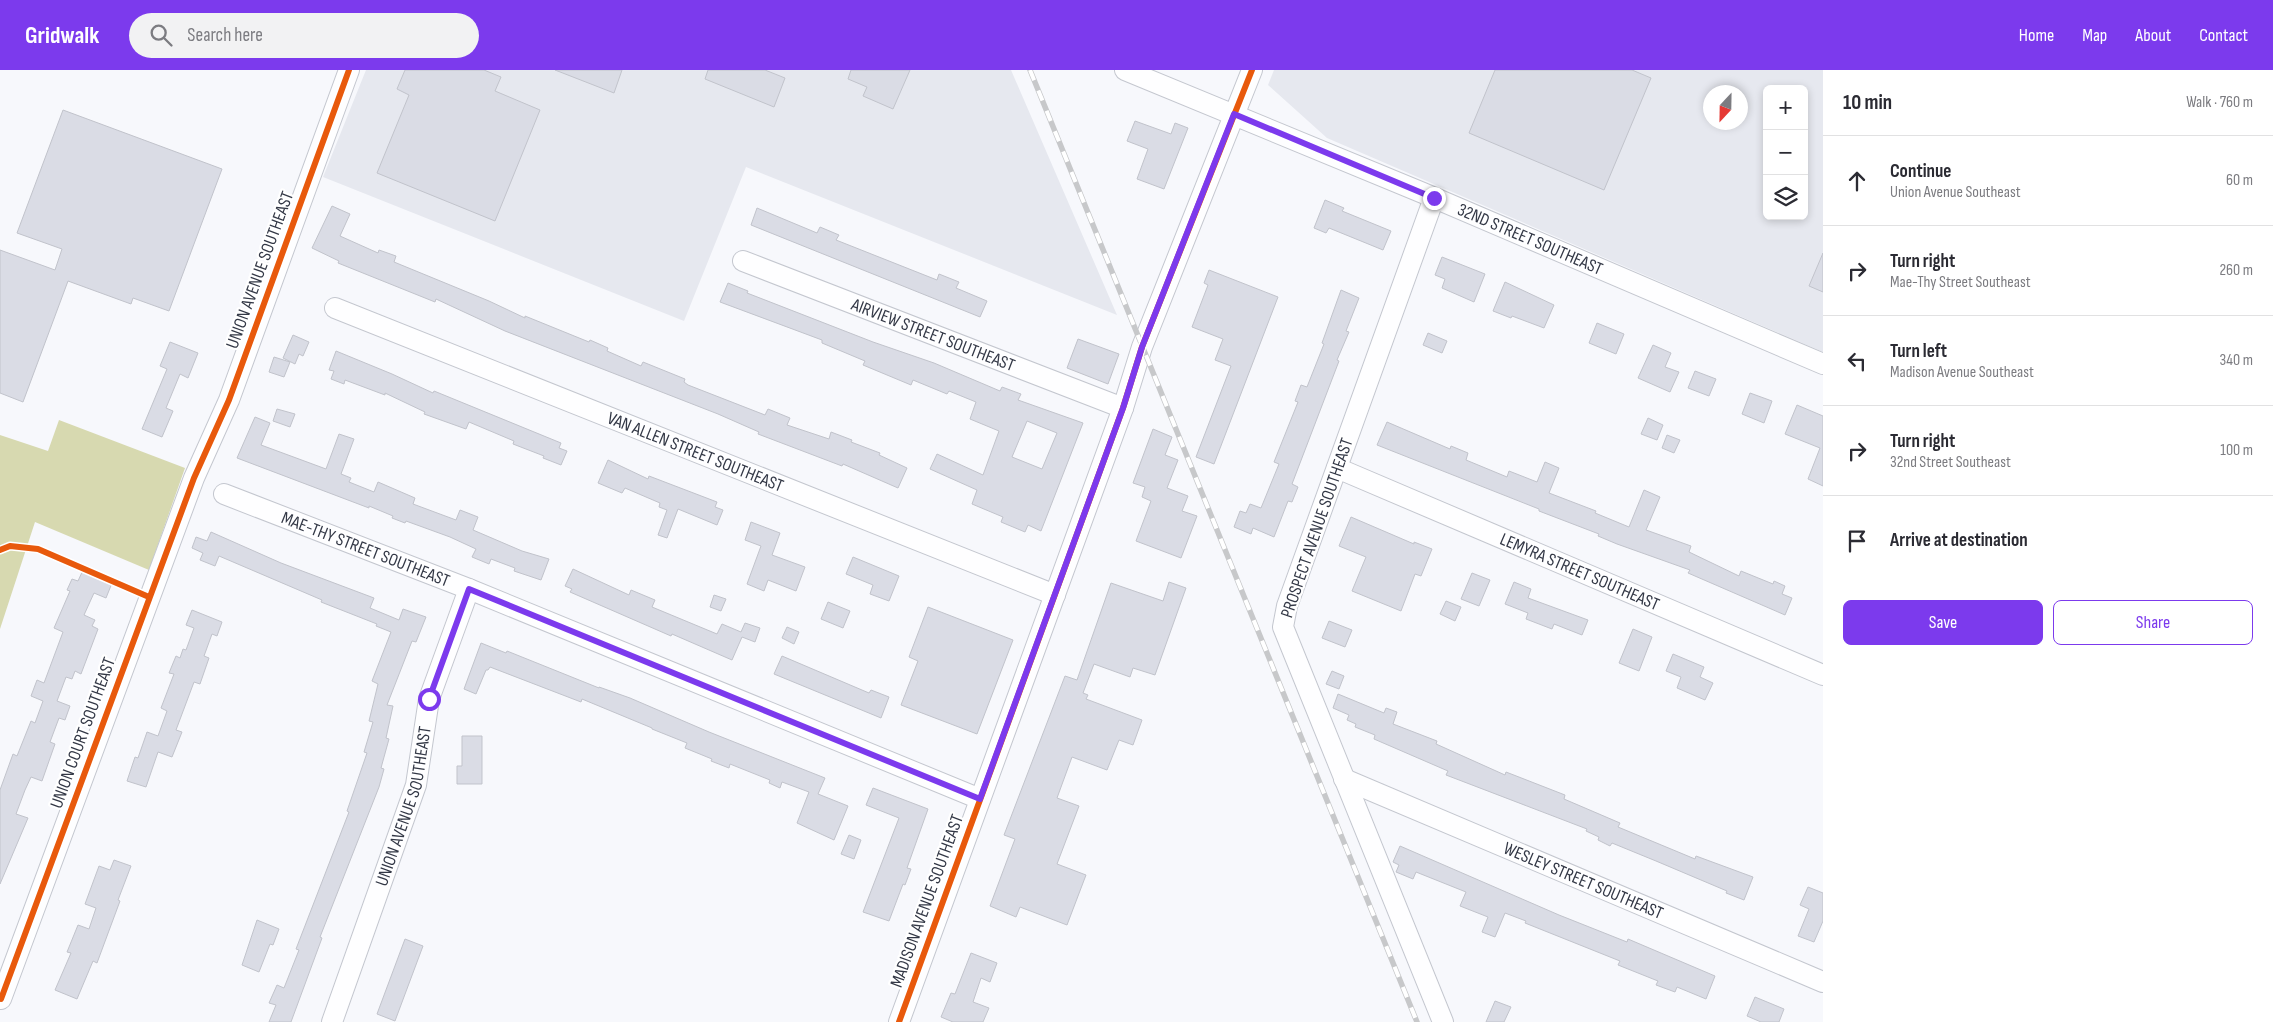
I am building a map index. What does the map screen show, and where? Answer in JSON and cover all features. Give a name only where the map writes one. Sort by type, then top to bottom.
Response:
[{"type":"street","name":"UNION AVENUE SOUTHEAST","points":[[194,478],[229,400],[349,70]]},
{"type":"street","name":"32ND STREET SOUTHEAST","points":[[1125,70],[1434,198],[1823,364]]},
{"type":"street","name":"MADISON AVENUE SOUTHEAST","points":[[899,1022],[1123,408],[1142,347],[1252,70]]},
{"type":"street","name":"PROSPECT AVENUE SOUTHEAST","points":[[1434,198],[1287,606],[1284,628],[1442,1022]]},
{"type":"street","name":"AIRVIEW STREET SOUTHEAST","points":[[743,261],[1123,408]]},
{"type":"street","name":"VAN ALLEN STREET SOUTHEAST","points":[[335,308],[1055,595]]},
{"type":"street","name":"LEMYRA STREET SOUTHEAST","points":[[1337,468],[1823,675]]},
{"type":"street","name":"UNION COURT SOUTHEAST","points":[[1,999],[194,478]]},
{"type":"street","name":"MAE-THY STREET SOUTHEAST","points":[[224,494],[469,589],[980,799]]},
{"type":"street","name":"UNION AVENUE SOUTHEAST","points":[[332,1022],[416,785],[429,699],[469,589]]},
{"type":"street","name":"WESLEY STREET SOUTHEAST","points":[[1344,779],[1823,982]]},
{"type":"shaded area","points":[[366,70],[1011,70],[1117,315],[746,167],[684,321],[323,177]]},
{"type":"shaded area","points":[[1274,70],[1823,70],[1823,352],[1327,138],[1268,85]]},
{"type":"green space","points":[[59,420],[185,468],[149,570],[35,522],[0,629],[0,435],[48,451]]},
{"type":"building","points":[[405,70],[484,70],[501,77],[495,91],[540,110],[495,221],[377,173],[409,95],[397,89]]},
{"type":"building","points":[[555,70],[622,70],[614,93]]},
{"type":"building","points":[[708,70],[765,70],[785,78],[774,107],[705,79]]},
{"type":"building","points":[[851,70],[910,70],[893,109],[863,96],[867,87],[848,79]]},
{"type":"building","points":[[1495,70],[1632,70],[1651,78],[1604,190],[1469,133]]},
{"type":"building","points":[[63,110],[222,169],[169,311],[133,298],[131,304],[68,281],[23,402],[0,393],[0,250],[55,270],[62,249],[17,233]]},
{"type":"building","points":[[1135,121],[1171,134],[1175,123],[1188,128],[1164,189],[1137,179],[1148,149],[1127,141]]},
{"type":"building","points":[[1325,200],[1344,208],[1342,211],[1391,231],[1383,250],[1329,228],[1326,233],[1314,228]]},
{"type":"building","points":[[332,206],[350,214],[340,236],[378,253],[379,250],[396,256],[394,262],[525,318],[525,316],[589,342],[590,340],[608,348],[607,351],[641,366],[643,362],[685,379],[684,382],[688,385],[765,415],[768,409],[790,418],[787,425],[829,439],[831,432],[880,453],[879,455],[907,468],[898,488],[843,464],[842,466],[758,434],[759,432],[718,414],[505,331],[436,299],[435,302],[338,263],[339,261],[312,248]]},
{"type":"building","points":[[757,208],[817,233],[820,227],[839,235],[836,240],[937,280],[939,274],[959,282],[956,288],[987,301],[980,317],[751,225]]},
{"type":"building","points":[[1823,253],[1823,292],[1809,286]]},
{"type":"building","points":[[1442,257],[1485,274],[1474,302],[1442,288],[1445,279],[1435,275]]},
{"type":"building","points":[[1209,270],[1278,297],[1214,464],[1196,457],[1231,366],[1215,360],[1223,339],[1192,327],[1208,285],[1204,283]]},
{"type":"building","points":[[1505,282],[1554,305],[1544,328],[1493,311]]},
{"type":"building","points":[[728,283],[748,291],[747,293],[873,342],[934,363],[1000,391],[1002,387],[1021,394],[1018,400],[1083,423],[1041,531],[1028,525],[1025,532],[1001,522],[1003,517],[972,504],[977,490],[930,469],[937,454],[983,475],[999,431],[970,419],[976,402],[949,391],[947,394],[913,380],[911,385],[863,365],[865,361],[822,343],[822,340],[720,302]],"holes":[[[1027,421],[1057,433],[1042,469],[1012,457]]]},
{"type":"building","points":[[1341,290],[1359,298],[1346,331],[1349,332],[1337,360],[1339,361],[1292,484],[1298,487],[1292,502],[1288,501],[1274,537],[1253,528],[1251,534],[1234,527],[1240,511],[1246,513],[1250,504],[1261,508],[1279,464],[1274,462],[1298,402],[1295,401],[1301,385],[1307,387],[1324,344],[1322,343]]},
{"type":"building","points":[[1597,323],[1624,334],[1616,354],[1589,343]]},
{"type":"building","points":[[1428,333],[1447,341],[1442,353],[1423,345]]},
{"type":"building","points":[[293,335],[309,342],[303,356],[299,354],[295,364],[283,358]]},
{"type":"building","points":[[1078,339],[1119,354],[1108,384],[1067,368]]},
{"type":"building","points":[[170,342],[198,353],[188,378],[180,374],[166,408],[173,411],[162,437],[142,429],[167,369],[160,366]]},
{"type":"building","points":[[1653,345],[1671,353],[1665,367],[1679,372],[1670,392],[1638,378]]},
{"type":"building","points":[[336,351],[433,393],[434,391],[561,443],[559,448],[567,451],[561,465],[513,444],[514,441],[469,422],[466,429],[424,414],[425,412],[385,393],[385,395],[345,380],[344,384],[331,379],[334,371],[329,370]]},
{"type":"building","points":[[274,357],[290,362],[284,377],[269,372]]},
{"type":"building","points":[[1695,371],[1716,379],[1709,396],[1688,388]]},
{"type":"building","points":[[1750,393],[1772,401],[1764,423],[1742,414]]},
{"type":"building","points":[[1797,405],[1823,416],[1823,486],[1808,479],[1820,448],[1785,434]]},
{"type":"building","points":[[277,409],[295,414],[290,427],[273,421]]},
{"type":"building","points":[[255,417],[270,423],[261,445],[326,469],[339,434],[354,439],[341,474],[351,478],[349,482],[374,492],[378,482],[415,498],[413,504],[456,520],[460,510],[478,517],[473,530],[522,551],[549,559],[541,580],[514,571],[515,568],[491,559],[489,564],[472,557],[476,549],[450,537],[406,521],[405,523],[369,506],[369,508],[237,458]]},
{"type":"building","points":[[1648,418],[1663,425],[1657,440],[1641,434]]},
{"type":"building","points":[[1387,422],[1450,449],[1451,446],[1468,453],[1466,460],[1507,477],[1509,471],[1537,482],[1545,462],[1559,468],[1549,493],[1596,511],[1595,513],[1629,527],[1644,490],[1660,497],[1646,530],[1691,546],[1689,552],[1739,576],[1741,571],[1773,584],[1774,581],[1785,586],[1782,594],[1792,598],[1785,615],[1688,573],[1690,570],[1617,544],[1598,536],[1599,534],[1539,511],[1539,509],[1377,445]]},
{"type":"building","points":[[1153,429],[1172,437],[1165,455],[1178,460],[1167,488],[1188,496],[1182,511],[1197,516],[1181,558],[1136,541],[1151,501],[1142,497],[1145,487],[1133,483]]},
{"type":"building","points":[[1667,435],[1680,440],[1674,453],[1662,448]]},
{"type":"building","points":[[608,460],[648,479],[649,476],[717,502],[715,507],[723,510],[717,525],[678,509],[667,538],[658,535],[667,510],[659,507],[660,503],[625,488],[622,493],[598,483]]},
{"type":"building","points":[[1351,517],[1414,544],[1414,542],[1432,549],[1421,576],[1415,574],[1401,611],[1352,591],[1366,557],[1339,546]]},
{"type":"building","points":[[751,522],[780,533],[772,555],[805,567],[796,591],[768,580],[764,591],[747,584],[761,546],[745,540]]},
{"type":"building","points":[[211,532],[281,563],[374,598],[370,608],[399,620],[403,609],[426,617],[416,642],[412,641],[387,705],[393,706],[386,738],[389,739],[381,768],[384,769],[379,787],[320,937],[322,938],[291,1022],[269,1022],[276,1005],[269,1003],[277,985],[284,988],[299,950],[296,949],[349,812],[347,811],[367,753],[364,752],[373,722],[369,721],[378,684],[372,681],[391,632],[376,626],[377,624],[321,602],[322,600],[219,556],[215,566],[200,560],[203,553],[192,548],[196,537],[207,541]]},
{"type":"building","points":[[853,557],[899,576],[889,601],[870,594],[873,585],[846,574]]},
{"type":"building","points":[[573,569],[629,595],[631,590],[655,600],[652,607],[717,634],[722,624],[741,632],[745,623],[760,628],[755,642],[742,637],[732,660],[672,634],[671,636],[570,592],[572,589],[565,586]]},
{"type":"building","points":[[83,570],[112,583],[106,598],[94,593],[84,615],[95,620],[92,626],[98,629],[81,674],[75,671],[72,679],[66,677],[57,701],[70,706],[65,720],[59,718],[50,742],[55,744],[42,781],[31,777],[25,790],[16,814],[28,818],[0,884],[0,790],[13,754],[17,756],[31,721],[35,723],[43,701],[31,696],[37,680],[44,683],[63,632],[54,628],[70,591],[67,590],[72,579],[78,581]]},
{"type":"building","points":[[1472,573],[1490,580],[1479,606],[1461,599]]},
{"type":"building","points":[[1169,582],[1186,588],[1155,675],[1133,668],[1130,677],[1094,664],[1083,693],[1088,695],[1086,699],[1142,720],[1133,745],[1119,740],[1107,770],[1072,757],[1057,798],[1079,806],[1057,864],[1086,875],[1067,925],[1020,907],[1016,917],[990,906],[1015,839],[1004,835],[1065,676],[1077,680],[1111,583],[1163,601]]},
{"type":"building","points":[[1514,582],[1531,589],[1528,598],[1588,620],[1582,635],[1554,624],[1552,629],[1526,619],[1528,613],[1505,604]]},
{"type":"building","points":[[714,595],[726,599],[721,611],[710,607]]},
{"type":"building","points":[[1446,601],[1461,607],[1455,621],[1440,614]]},
{"type":"building","points":[[828,602],[850,611],[843,628],[821,619]]},
{"type":"building","points":[[928,607],[1013,640],[977,734],[901,705],[918,661],[909,657]]},
{"type":"building","points":[[192,610],[222,622],[217,636],[212,634],[204,656],[209,658],[200,684],[194,682],[176,730],[182,732],[172,757],[158,752],[146,787],[127,781],[135,757],[138,758],[147,732],[158,736],[167,711],[161,708],[174,674],[169,673],[176,656],[180,658],[183,649],[186,650],[194,628],[186,625]]},
{"type":"building","points":[[1329,621],[1352,630],[1345,647],[1322,638]]},
{"type":"building","points":[[787,627],[799,632],[794,644],[782,638]]},
{"type":"building","points":[[1633,629],[1652,637],[1639,671],[1619,663]]},
{"type":"building","points":[[481,643],[630,698],[825,778],[818,794],[848,806],[834,840],[797,823],[809,792],[782,782],[780,788],[769,783],[770,780],[730,764],[729,768],[711,761],[712,759],[685,748],[687,743],[582,699],[581,702],[490,667],[486,670],[476,694],[464,689]]},
{"type":"building","points":[[1673,654],[1704,667],[1700,677],[1713,683],[1705,700],[1677,688],[1681,677],[1666,671]]},
{"type":"building","points":[[782,656],[869,693],[871,690],[889,697],[881,718],[774,674]]},
{"type":"building","points":[[1332,671],[1344,676],[1339,689],[1326,684]]},
{"type":"building","points":[[1338,694],[1384,713],[1386,708],[1397,712],[1393,724],[1437,741],[1436,744],[1505,775],[1506,772],[1565,795],[1564,799],[1620,823],[1618,827],[1695,859],[1696,856],[1753,877],[1744,900],[1726,893],[1727,891],[1612,843],[1610,846],[1598,840],[1599,837],[1586,831],[1587,829],[1446,775],[1448,771],[1374,739],[1375,735],[1355,727],[1356,724],[1347,720],[1349,715],[1333,708]]},
{"type":"building","points":[[462,736],[482,736],[482,784],[457,784],[457,766],[462,766]]},
{"type":"building","points":[[873,788],[928,809],[907,868],[911,869],[905,885],[903,884],[889,921],[863,912],[899,818],[866,805]]},
{"type":"building","points":[[849,835],[861,840],[854,859],[841,854]]},
{"type":"building","points":[[1400,846],[1559,915],[1627,942],[1628,939],[1715,976],[1706,999],[1677,987],[1675,992],[1656,985],[1658,981],[1618,965],[1620,961],[1525,923],[1526,921],[1505,913],[1495,937],[1482,932],[1488,917],[1460,906],[1466,892],[1416,872],[1413,879],[1396,872],[1399,865],[1393,862]]},
{"type":"building","points":[[114,860],[131,866],[97,963],[93,961],[77,999],[55,990],[71,953],[67,952],[78,925],[89,929],[96,908],[85,904],[99,866],[110,870]]},
{"type":"building","points":[[1808,887],[1823,893],[1823,921],[1814,942],[1798,936],[1809,909],[1800,905]]},
{"type":"building","points":[[257,920],[279,929],[273,945],[270,944],[259,972],[242,965]]},
{"type":"building","points":[[405,939],[423,946],[395,1021],[377,1014]]},
{"type":"building","points":[[971,953],[997,963],[990,982],[981,978],[973,1002],[989,1008],[983,1022],[953,1022],[941,1017],[951,993],[955,994]]},
{"type":"building","points":[[1755,997],[1784,1009],[1779,1022],[1761,1022],[1747,1016]]},
{"type":"building","points":[[1495,1001],[1511,1007],[1504,1022],[1486,1022]]},
{"type":"railway","points":[[1030,70],[1417,1022]]},
{"type":"cycle path","points":[[1,999],[194,478],[229,400],[349,70]]},
{"type":"cycle path","points":[[899,1022],[1123,408],[1142,347],[1252,70]]},
{"type":"cycle path","points":[[0,550],[10,546],[38,549],[149,597]]},
{"type":"route","points":[[429,699],[469,589],[980,799],[1123,408],[1142,347],[1234,114],[1434,198]]}]
